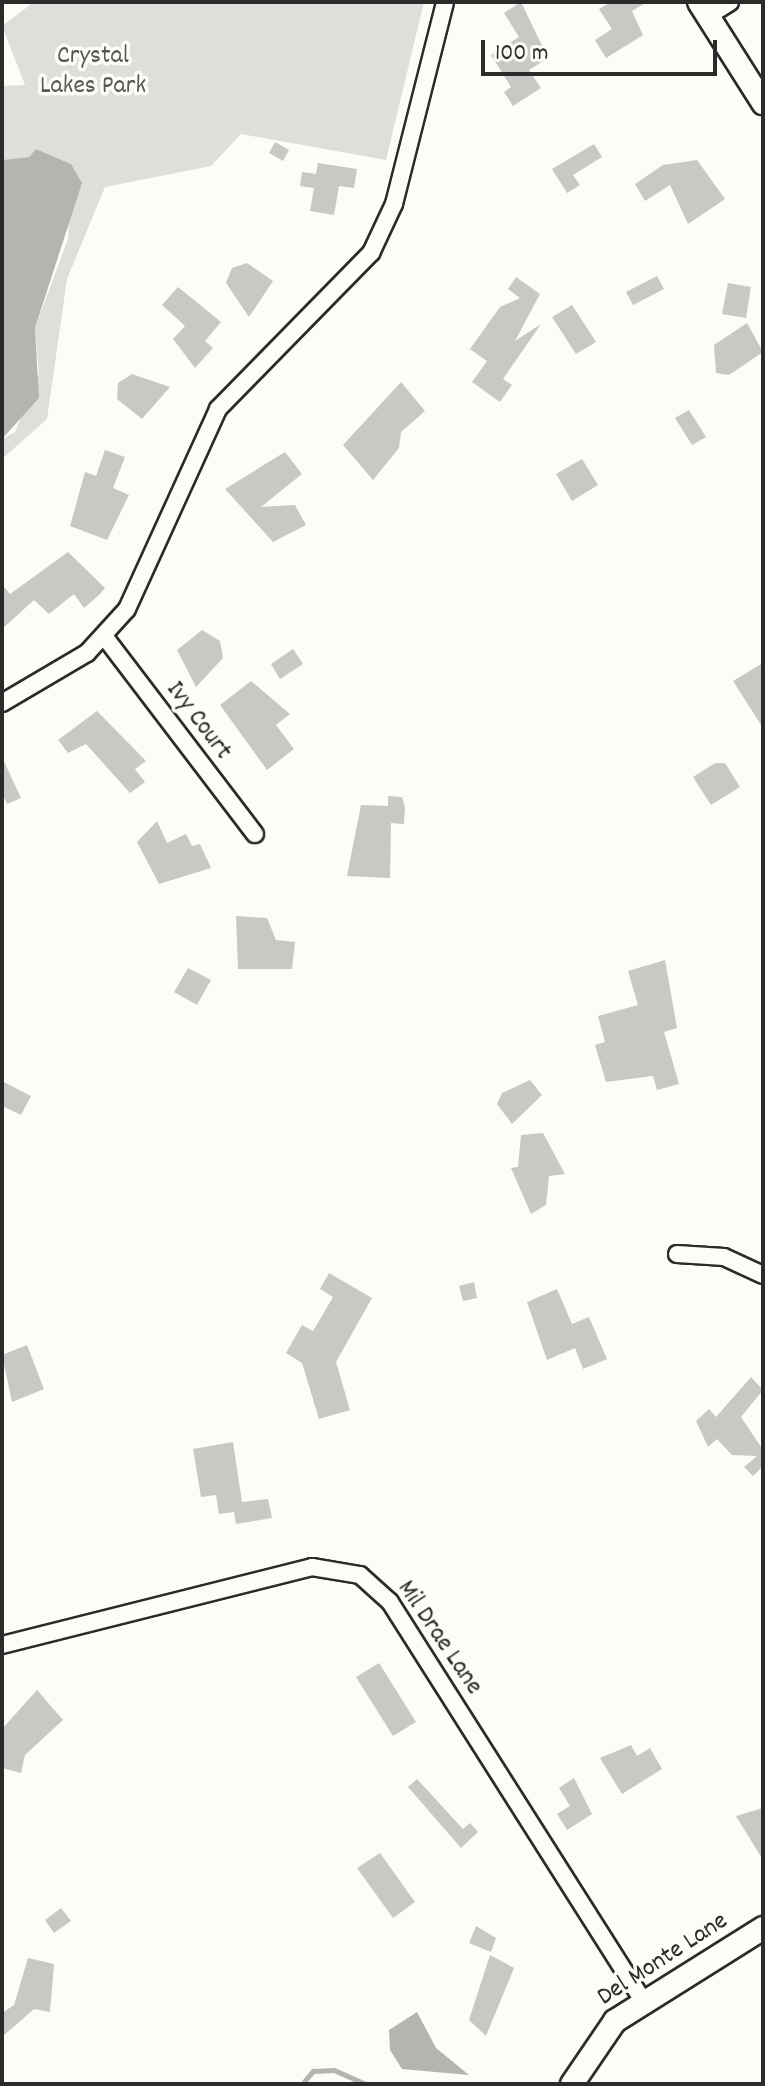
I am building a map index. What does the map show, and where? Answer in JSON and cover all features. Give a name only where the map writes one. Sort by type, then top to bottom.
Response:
[{"type":"street","points":[[2,703],[64,671],[104,636],[142,582],[218,409],[353,278],[384,229],[445,2]]},
{"type":"street","points":[[730,2],[704,9],[763,103]]},
{"type":"street","name":"Ivy Court","points":[[104,636],[255,834]]},
{"type":"street","points":[[677,1254],[724,1257],[763,1275]]},
{"type":"street","name":"Mil Drae Lane","points":[[2,1645],[312,1567],[360,1575],[390,1602],[645,2004]]},
{"type":"street","name":"Del Monte Lane","points":[[572,2084],[597,2040],[645,2004],[763,1928]]},
{"type":"green space","name":"Crystal Lakes Park","points":[[34,2],[424,2],[386,160],[241,134],[211,166],[105,187],[67,279],[47,419],[2,459],[2,439],[15,432],[39,374],[35,328],[68,239],[71,164],[36,149],[29,157],[2,160],[2,86],[25,85],[2,26]]},
{"type":"shaded area","points":[[36,149],[71,164],[82,183],[35,328],[39,398],[2,439],[2,160],[29,157]]},
{"type":"shaded area","points":[[417,2012],[436,2048],[469,2075],[402,2069],[390,2050],[389,2030]]},
{"type":"building","points":[[521,2],[548,58],[529,70],[541,88],[513,106],[504,92],[511,87],[491,55],[519,37],[504,13]]},
{"type":"building","points":[[611,2],[647,2],[632,11],[643,35],[606,58],[595,40],[612,29],[599,9]]},
{"type":"building","points":[[275,142],[289,150],[283,161],[269,153]]},
{"type":"building","points":[[594,144],[602,157],[573,175],[580,185],[567,193],[552,169]]},
{"type":"building","points":[[697,160],[725,199],[688,224],[670,185],[645,201],[635,184],[663,165]]},
{"type":"building","points":[[318,163],[357,169],[354,188],[339,186],[334,215],[310,211],[314,188],[300,186],[302,172],[316,174]]},
{"type":"building","points":[[247,263],[273,281],[249,317],[226,283],[232,268]]},
{"type":"building","points":[[657,276],[664,289],[633,305],[626,292]]},
{"type":"building","points":[[516,277],[540,294],[515,341],[541,324],[503,379],[512,385],[500,402],[472,382],[487,361],[470,349],[500,307],[520,298],[508,289]]},
{"type":"building","points":[[728,283],[751,287],[746,318],[722,314]]},
{"type":"building","points":[[178,287],[221,322],[205,341],[213,348],[195,368],[173,339],[185,326],[162,305]]},
{"type":"building","points":[[572,305],[596,342],[576,354],[552,317]]},
{"type":"building","points":[[747,323],[763,352],[729,375],[716,373],[714,345]]},
{"type":"building","points":[[132,374],[170,387],[142,419],[117,399],[118,383]]},
{"type":"building","points":[[401,382],[425,411],[401,432],[399,448],[373,480],[343,445]]},
{"type":"building","points":[[689,410],[706,437],[692,445],[675,418]]},
{"type":"building","points":[[105,450],[125,457],[113,488],[129,495],[107,540],[70,526],[85,472],[96,476]]},
{"type":"building","points":[[285,452],[302,474],[261,507],[295,505],[306,525],[273,542],[225,489]]},
{"type":"building","points":[[582,459],[598,485],[572,501],[556,474]]},
{"type":"building","points":[[68,552],[105,588],[99,595],[84,608],[74,594],[49,614],[34,600],[2,629],[2,584],[10,594]]},
{"type":"building","points":[[202,630],[220,641],[223,658],[196,687],[177,650]]},
{"type":"building","points":[[293,649],[303,664],[280,679],[271,664]]},
{"type":"building","points":[[763,663],[763,728],[733,681]]},
{"type":"building","points":[[251,681],[290,714],[276,725],[294,749],[267,770],[220,705]]},
{"type":"building","points":[[97,711],[146,761],[135,769],[145,782],[130,793],[86,744],[68,753],[58,740]]},
{"type":"building","points":[[2,757],[21,798],[7,804],[2,793]]},
{"type":"building","points":[[715,763],[725,763],[740,787],[711,805],[693,777]]},
{"type":"building","points":[[388,796],[402,797],[405,807],[404,824],[391,823],[390,878],[347,876],[361,805],[388,806]]},
{"type":"building","points":[[157,821],[167,843],[186,834],[192,846],[200,844],[211,868],[159,884],[137,842]]},
{"type":"building","points":[[236,916],[267,918],[276,940],[295,942],[292,969],[238,969]]},
{"type":"building","points":[[665,960],[677,1028],[664,1032],[679,1084],[657,1090],[653,1076],[606,1082],[595,1045],[605,1042],[598,1016],[638,1005],[628,971]]},
{"type":"building","points":[[188,968],[211,980],[197,1005],[174,992]]},
{"type":"building","points":[[530,1080],[542,1095],[512,1124],[497,1104],[502,1093]]},
{"type":"building","points":[[2,1081],[31,1096],[21,1115],[2,1106]]},
{"type":"building","points":[[543,1133],[565,1174],[549,1176],[546,1205],[531,1214],[511,1168],[518,1167],[521,1135]]},
{"type":"building","points":[[329,1273],[372,1298],[336,1362],[350,1410],[319,1419],[302,1363],[286,1353],[302,1325],[313,1331],[333,1297],[320,1289]]},
{"type":"building","points":[[474,1282],[477,1298],[463,1301],[459,1286]]},
{"type":"building","points":[[557,1289],[572,1324],[589,1317],[607,1359],[583,1369],[575,1348],[547,1360],[527,1302]]},
{"type":"building","points":[[27,1345],[44,1389],[12,1402],[2,1355]]},
{"type":"building","points":[[751,1377],[763,1390],[741,1417],[763,1450],[763,1466],[753,1476],[744,1467],[757,1456],[732,1455],[717,1439],[708,1447],[696,1421],[709,1409],[716,1417]]},
{"type":"building","points":[[233,1442],[242,1502],[268,1499],[272,1518],[236,1524],[234,1512],[219,1514],[216,1495],[201,1497],[193,1449]]},
{"type":"building","points":[[379,1663],[416,1722],[393,1736],[356,1677]]},
{"type":"building","points":[[37,1690],[63,1720],[25,1755],[21,1773],[2,1768],[2,1729]]},
{"type":"building","points":[[631,1745],[637,1756],[650,1748],[662,1769],[622,1794],[600,1758]]},
{"type":"building","points":[[574,1778],[592,1814],[567,1830],[557,1814],[570,1806],[559,1788]]},
{"type":"building","points":[[417,1779],[463,1829],[470,1823],[478,1832],[461,1848],[408,1787]]},
{"type":"building","points":[[763,1808],[763,1860],[736,1816]]},
{"type":"building","points":[[380,1853],[415,1902],[393,1918],[357,1868]]},
{"type":"building","points":[[61,1908],[71,1921],[54,1933],[45,1920]]},
{"type":"building","points":[[476,1926],[496,1938],[491,1952],[469,1943]]},
{"type":"building","points":[[490,1955],[514,1968],[486,2036],[469,2020]]},
{"type":"building","points":[[28,1958],[54,1964],[50,2012],[34,2009],[2,2037],[2,2013],[14,2005]]},
{"type":"waterway","points":[[302,2084],[313,2071],[334,2070],[365,2084]]}]
